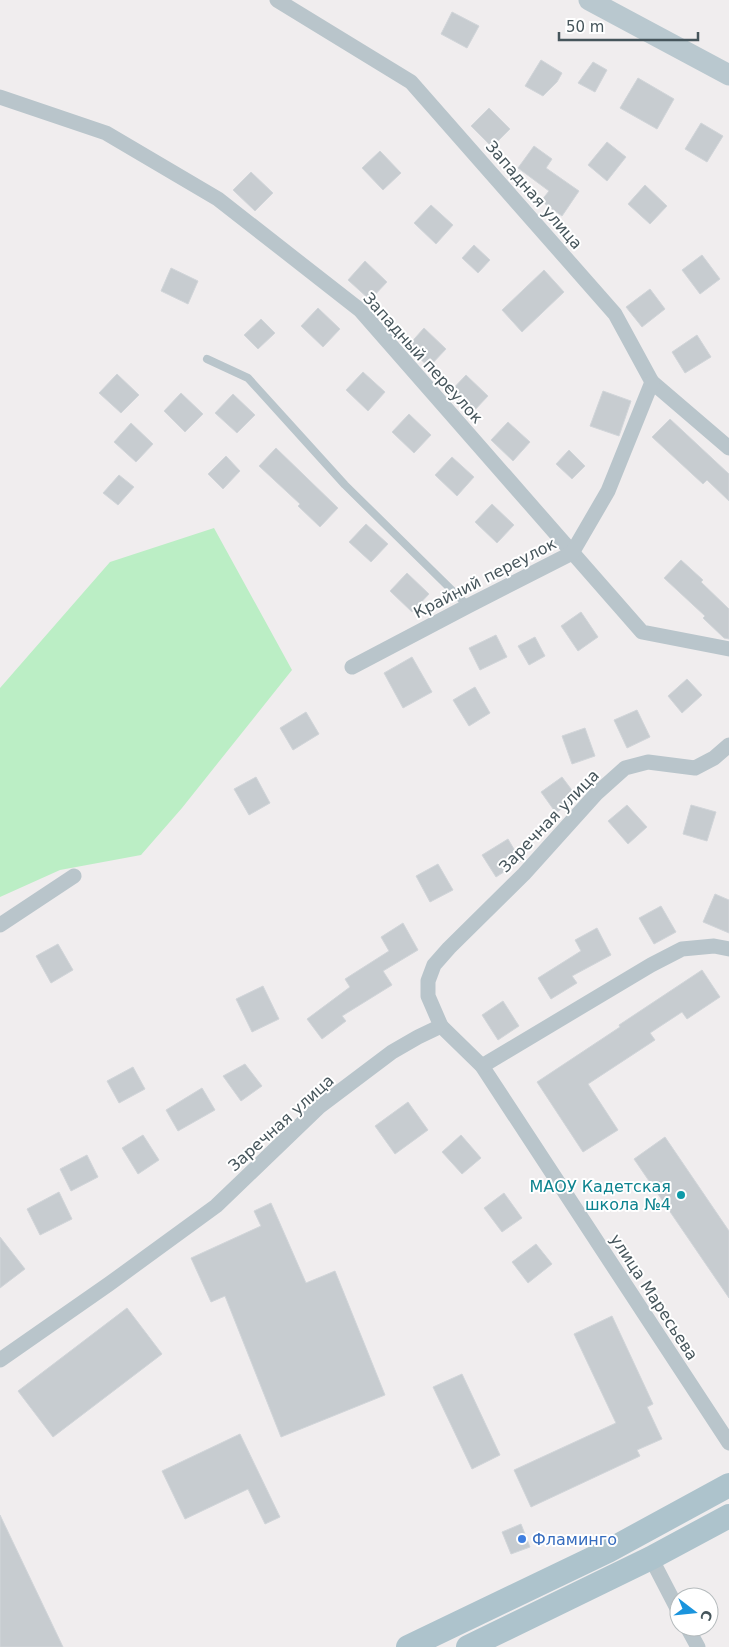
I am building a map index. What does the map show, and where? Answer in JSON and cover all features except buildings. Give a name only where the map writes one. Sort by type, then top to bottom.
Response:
[{"type":"main road","points":[[408,1647],[608,1551],[729,1485]]},
{"type":"main road","points":[[468,1647],[650,1558],[729,1516]]},
{"type":"street","name":"Западная улица","points":[[277,0],[411,82],[616,314],[652,382],[729,448]]},
{"type":"street","points":[[589,0],[729,75]]},
{"type":"street","name":"Западный переулок","points":[[0,97],[106,133],[218,199],[360,310],[642,632],[729,649]]},
{"type":"street","name":"Крайний переулок","points":[[352,667],[572,554],[608,491],[652,382]]},
{"type":"street","name":"Заречная улица","points":[[0,1360],[216,1206],[319,1108],[392,1052],[442,1026],[428,996],[428,981],[434,965],[524,874],[596,794],[625,768],[648,762],[695,768],[714,758],[729,745]]},
{"type":"street","points":[[0,925],[74,876]]},
{"type":"street","points":[[482,1066],[651,964],[682,949],[714,946],[729,949]]},
{"type":"street","name":"улица Маресьева","points":[[442,1026],[482,1066],[729,1443]]},
{"type":"street","points":[[650,1558],[669,1593]]},
{"type":"lane","points":[[207,359],[248,378],[346,485],[468,606]]},
{"type":"green space","points":[[214,528],[292,670],[182,808],[141,855],[60,870],[0,897],[0,688],[110,562]]},
{"type":"place","name":"МАОУ Кадетская школа №4","points":[[681,1195]]},
{"type":"place","name":"Фламинго","points":[[522,1539]]}]
